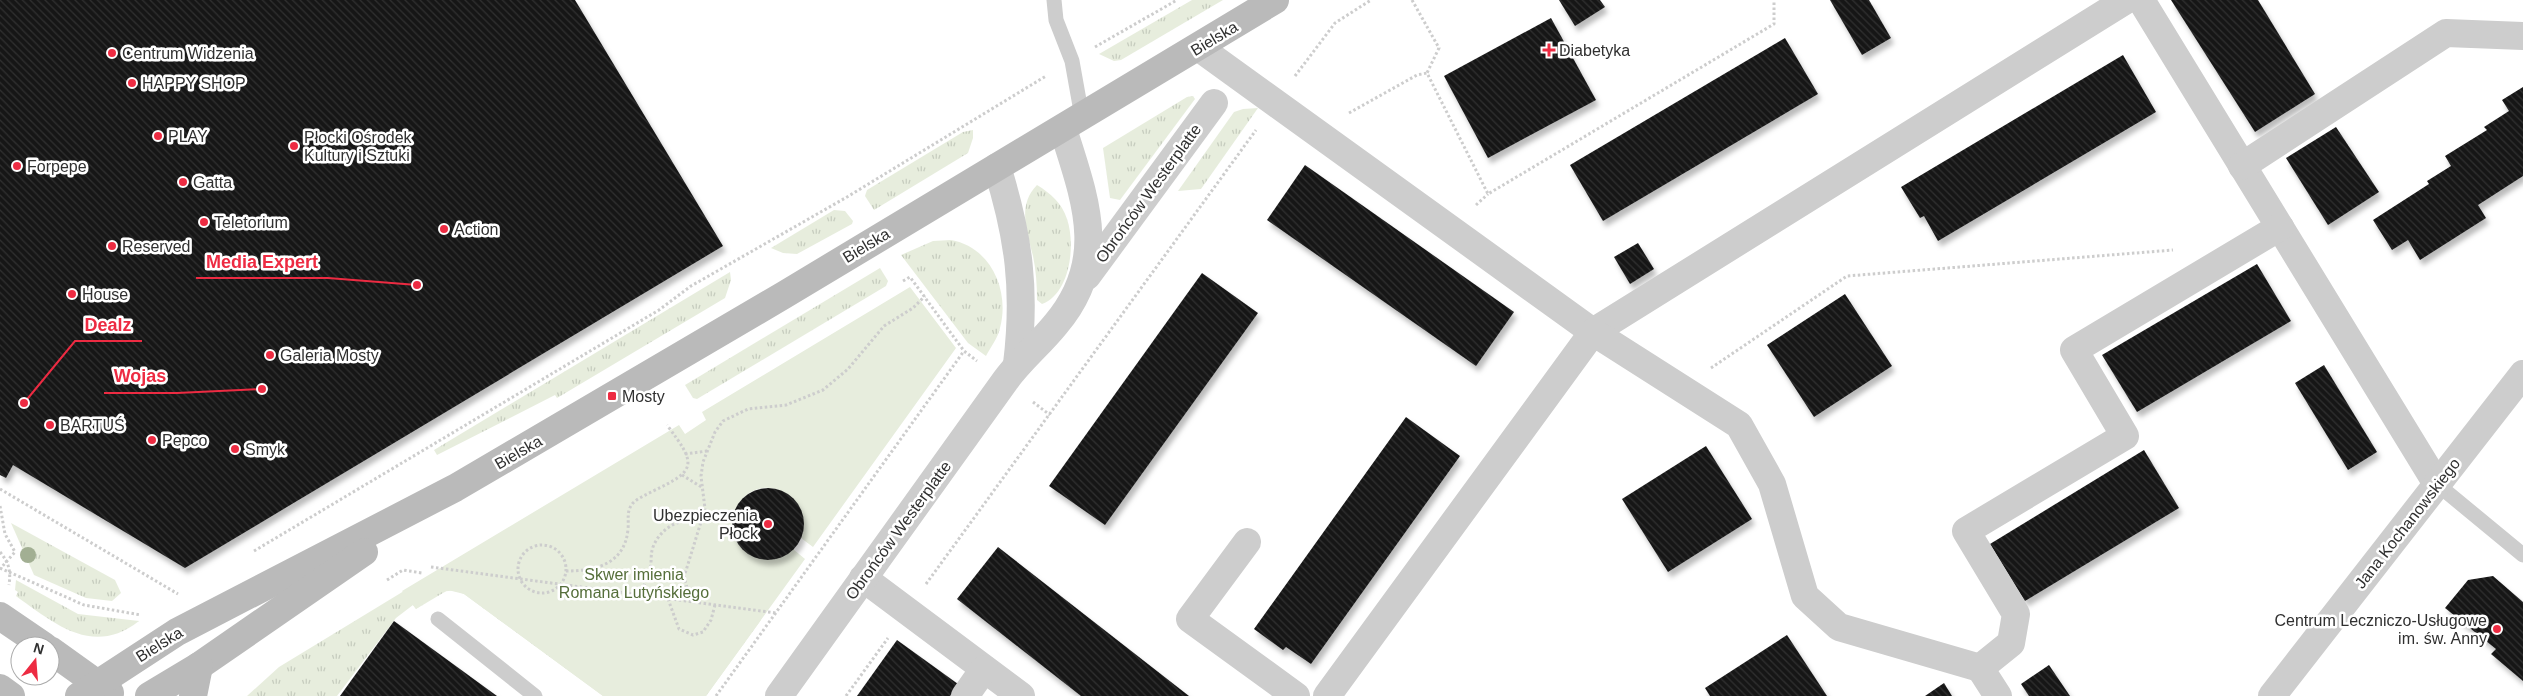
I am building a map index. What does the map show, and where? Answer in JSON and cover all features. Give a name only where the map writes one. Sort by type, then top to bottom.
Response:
[{"type":"main road","name":"Bielska","points":[[101,693],[177,632],[455,488],[784,295],[1276,0]]},
{"type":"main road","name":"Bielska","points":[[149,696],[199,666],[455,488]]},
{"type":"main road","points":[[4,604],[34,636]]},
{"type":"main road","points":[[60,658],[101,693]]},
{"type":"main road","points":[[193,696],[199,666]]},
{"type":"main road","points":[[0,688],[11,696]]},
{"type":"street","points":[[1327,696],[1593,332],[2126,0]]},
{"type":"street","points":[[2141,0],[2437,484]]},
{"type":"street","points":[[2242,166],[2446,33],[2523,36]]},
{"type":"street","points":[[1198,47],[1593,332],[1739,425],[1772,484],[1805,596],[1839,627],[1980,668],[1998,696]]},
{"type":"street","name":"Obrońców Westerplatte","points":[[779,696],[1017,364],[1057,324],[1082,283],[1214,103]]},
{"type":"street","name":"Obrońców Westerplatte","points":[[1073,123],[1086,202],[1089,248],[1082,283]]},
{"type":"street","name":"Obrońców Westerplatte","points":[[997,167],[1015,233],[1022,283],[1022,322],[1017,364]]},
{"type":"street","points":[[1980,668],[2011,643],[2016,614],[1966,531],[2125,436],[2074,350],[2280,227]]},
{"type":"street","name":"Jana Kochanowskiego","points":[[2272,696],[2523,374]]},
{"type":"street","points":[[1247,542],[1190,619],[1296,696]]},
{"type":"street","points":[[863,578],[1021,696]]},
{"type":"street","points":[[965,696],[984,669]]},
{"type":"lane","points":[[1054,0],[1056,20],[1072,61],[1073,123]]},
{"type":"lane","points":[[2437,484],[2523,555]]},
{"type":"lane","points":[[438,619],[535,696]]},
{"type":"path","points":[[248,554],[658,310],[691,286],[847,197],[1177,0]]},
{"type":"path","points":[[846,696],[1275,103],[1335,23],[1371,0]]},
{"type":"path","points":[[1412,0],[1439,48],[1427,73]]},
{"type":"path","points":[[1427,73],[1488,194],[1774,24],[1774,0]]},
{"type":"path","points":[[1315,132],[1417,75],[1427,73]]},
{"type":"path","points":[[1681,388],[1848,276],[2183,249]]},
{"type":"path","points":[[716,696],[964,351],[910,277],[903,281]]},
{"type":"path","points":[[691,602],[684,577],[704,509],[703,462],[715,432],[723,421],[748,409],[786,405],[823,390],[848,369],[884,326],[913,308],[924,296]]},
{"type":"path","points":[[566,571],[594,570],[606,565],[616,556],[624,542],[629,509],[634,502],[679,480],[687,471],[688,459],[667,425]]},
{"type":"path","points":[[685,454],[707,452]]},
{"type":"path","points":[[682,475],[703,488]]},
{"type":"path","points":[[0,489],[180,595],[174,599]]},
{"type":"path","points":[[0,506],[5,534],[15,552],[0,568],[84,605],[146,615]]},
{"type":"path","points":[[639,595],[651,569],[653,546],[659,538],[677,522],[687,518],[700,520]]},
{"type":"path","points":[[0,532],[5,534]]},
{"type":"path","points":[[534,546],[550,546],[557,550],[565,563],[566,571],[560,585],[546,593],[530,590],[520,578],[519,562],[522,555],[534,546]]},
{"type":"path","points":[[0,552],[7,560],[11,572],[4,604]]},
{"type":"path","points":[[431,567],[776,613]]},
{"type":"path","points":[[668,599],[679,628],[693,636],[704,632],[711,620],[715,605]]},
{"type":"green space","points":[[1192,0],[1223,0],[1121,60],[1114,61],[1099,54]]},
{"type":"green space","points":[[1193,96],[1195,99],[1120,200],[1110,198],[1103,148],[1187,97]]},
{"type":"green space","points":[[1258,108],[1201,189],[1178,191],[1234,112]]},
{"type":"green space","points":[[973,130],[973,138],[968,153],[874,210],[865,196],[867,190],[963,132]]},
{"type":"green space","points":[[1037,185],[1051,195],[1062,208],[1070,230],[1071,242],[1065,280],[1051,299],[1042,304],[1037,300],[1035,267],[1025,219],[1027,201]]},
{"type":"green space","points":[[834,210],[845,211],[853,221],[852,224],[797,254],[783,253],[771,248]]},
{"type":"green space","points":[[951,240],[965,244],[987,261],[999,286],[1002,300],[1000,328],[986,356],[968,343],[901,255],[933,241]]},
{"type":"green space","points":[[880,268],[888,281],[886,286],[697,399],[693,398],[685,385]]},
{"type":"green space","points":[[730,272],[731,280],[725,298],[557,398],[555,395],[437,455],[434,450]]},
{"type":"green space","name":"Skwer imienia Romana Lutyńskiego","points":[[910,287],[956,348],[813,547],[801,538],[803,523],[800,510],[793,499],[782,492],[771,488],[759,489],[747,495],[737,506],[732,519],[733,531],[737,542],[746,551],[756,557],[768,559],[781,557],[793,549],[805,559],[706,696],[603,696],[464,594],[450,591],[444,592],[416,609],[402,591],[679,425],[685,434],[706,420],[702,412]]},
{"type":"green space","points":[[11,523],[115,580],[121,593],[112,601],[86,598],[34,575]]},
{"type":"green space","points":[[427,577],[761,620],[706,696],[603,696],[464,594],[448,590],[416,609],[413,605],[396,618],[337,696],[247,696],[279,667]]},
{"type":"green space","points":[[16,580],[78,614],[139,621],[122,631],[106,636],[90,636],[75,633],[45,617],[16,596],[18,592],[15,590]]},
{"type":"building","name":"Galeria Mosty","points":[[0,0],[575,0],[723,246],[185,568],[13,465],[6,478],[0,475]]},
{"type":"building","points":[[1559,0],[1600,0],[1605,7],[1575,26]]},
{"type":"building","points":[[1830,0],[1869,0],[1891,38],[1862,55]]},
{"type":"building","points":[[2171,0],[2258,0],[2315,94],[2255,132]]},
{"type":"building","points":[[1551,18],[1596,100],[1488,158],[1444,76]]},
{"type":"building","points":[[1785,38],[1818,94],[1603,221],[1570,165]]},
{"type":"building","points":[[2123,55],[2156,112],[1938,241],[1924,216],[1920,218],[1901,187]]},
{"type":"building","points":[[2523,87],[2523,176],[2478,205],[2486,218],[2420,260],[2408,240],[2392,250],[2373,220],[2429,184],[2427,181],[2451,166],[2445,156],[2487,130],[2484,127],[2509,111],[2502,100]]},
{"type":"building","points":[[2336,127],[2379,192],[2328,225],[2286,158]]},
{"type":"building","points":[[1305,165],[1514,312],[1476,366],[1267,220]]},
{"type":"building","points":[[1638,243],[1654,269],[1630,284],[1614,257]]},
{"type":"building","points":[[2257,264],[2291,321],[2137,412],[2102,355]]},
{"type":"building","points":[[1202,273],[1258,313],[1105,525],[1049,486]]},
{"type":"building","points":[[1845,294],[1892,366],[1814,417],[1767,345]]},
{"type":"building","points":[[2324,365],[2377,452],[2348,470],[2295,383]]},
{"type":"building","points":[[1406,417],[1460,456],[1311,664],[1286,647],[1283,650],[1254,629]]},
{"type":"building","points":[[1706,446],[1752,519],[1668,572],[1622,499]]},
{"type":"building","points":[[2144,450],[2179,508],[2025,601],[1990,544]]},
{"type":"building","name":"Ubezpieczenia Płock","points":[[768,488],[788,494],[798,504],[804,524],[798,544],[788,554],[768,560],[748,554],[738,544],[732,524],[738,504],[748,494]]},
{"type":"building","points":[[998,547],[1189,696],[1081,696],[957,599]]},
{"type":"building","name":"Centrum Leczniczo-Usługowe im. św. Anny","points":[[2493,576],[2523,602],[2523,681],[2491,654],[2496,649],[2445,608],[2468,580]]},
{"type":"building","points":[[394,621],[497,696],[340,696]]},
{"type":"building","points":[[1787,635],[1827,696],[1710,696],[1705,688]]},
{"type":"building","points":[[897,640],[958,684],[950,696],[857,696]]},
{"type":"building","points":[[2049,665],[2070,696],[2029,696],[2021,684]]},
{"type":"building","points":[[1944,683],[1952,696],[1925,696]]},
{"type":"place","name":"Diabetyka","points":[[1549,50]]},
{"type":"place","name":"Centrum Widzenia","points":[[112,53]]},
{"type":"place","name":"HAPPY SHOP","points":[[132,83]]},
{"type":"place","name":"PLAY","points":[[158,136]]},
{"type":"place","name":"Płocki Ośrodek Kultury i Sztuki","points":[[294,146]]},
{"type":"place","name":"Forpepe","points":[[17,166]]},
{"type":"place","name":"Gatta","points":[[183,182]]},
{"type":"place","name":"Teletorium","points":[[204,222]]},
{"type":"place","name":"Action","points":[[444,229]]},
{"type":"place","name":"Reserved","points":[[112,246]]},
{"type":"place","name":"Media Expert","points":[[417,285]]},
{"type":"place","name":"House","points":[[72,294]]},
{"type":"place","name":"Galeria Mosty","points":[[270,355]]},
{"type":"place","name":"Wojas","points":[[262,389]]},
{"type":"place","name":"Mosty","points":[[612,396]]},
{"type":"place","name":"Dealz","points":[[24,403]]},
{"type":"place","name":"BARTUŚ","points":[[50,425]]},
{"type":"place","name":"Pepco","points":[[152,440]]},
{"type":"place","name":"Smyk","points":[[235,449]]},
{"type":"place","name":"Ubezpieczenia Płock","points":[[768,524]]},
{"type":"place","name":"Centrum Leczniczo-Usługowe im. św. Anny","points":[[2497,629]]}]
